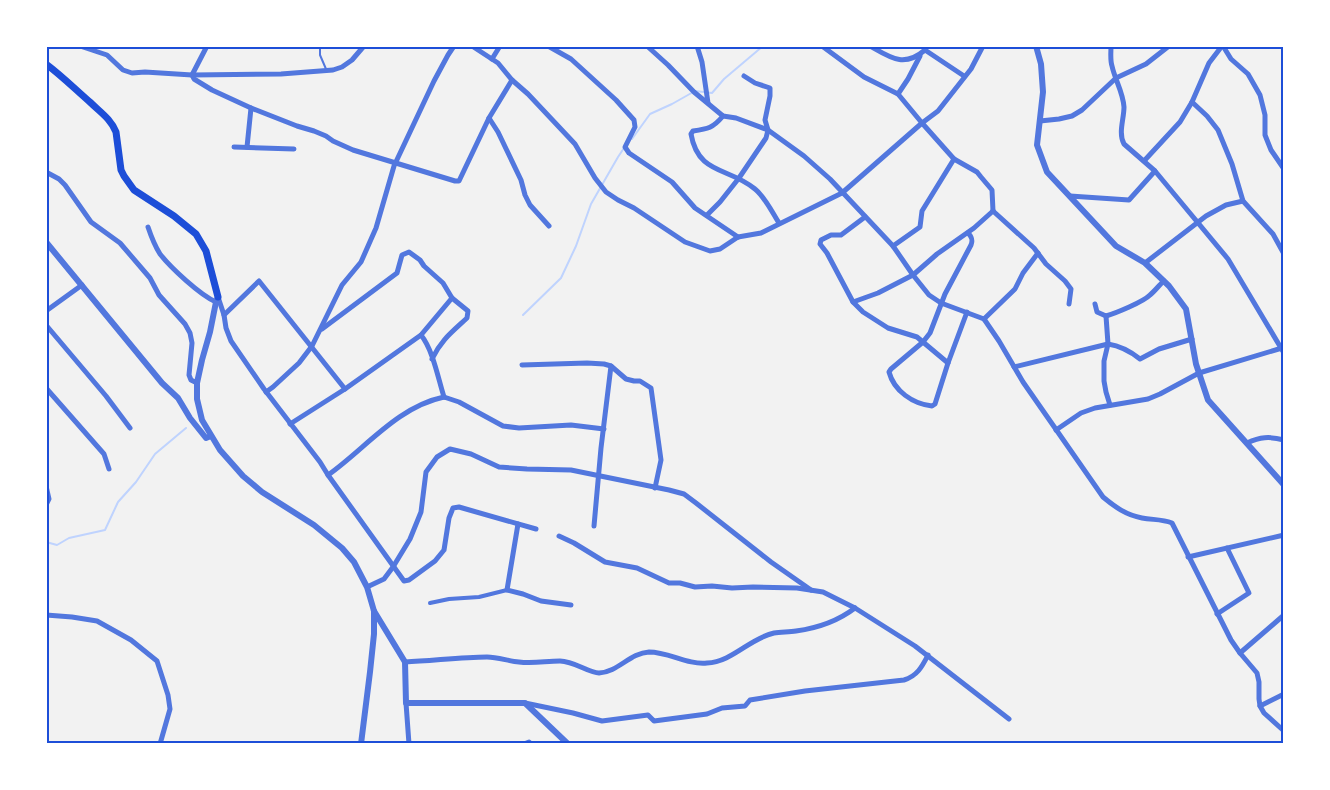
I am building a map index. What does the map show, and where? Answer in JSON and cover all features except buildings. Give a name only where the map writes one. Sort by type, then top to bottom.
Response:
[{"type":"main road","points":[[46,64],[63,77],[114,126],[121,170],[134,190],[174,216],[202,242],[207,251],[217,299]]},
{"type":"street","points":[[80,46],[107,55],[123,70],[132,73],[192,75],[327,71],[342,67],[352,60],[363,46]]},
{"type":"street","points":[[192,75],[207,46]]},
{"type":"street","points":[[266,392],[299,363],[312,346],[342,285],[361,262],[376,228],[395,162],[434,81],[454,46]]},
{"type":"street","points":[[472,46],[492,58],[504,69],[575,144],[594,178],[606,192],[634,207],[685,242],[710,251],[720,249],[738,237],[761,233],[842,193],[921,123],[938,111],[971,69],[983,46]]},
{"type":"street","points":[[492,58],[500,46]]},
{"type":"street","points":[[548,46],[571,59],[634,120],[635,127],[626,147],[629,153],[672,182],[695,208],[738,237]]},
{"type":"street","points":[[647,46],[668,64],[694,92],[723,116],[736,118],[768,130],[804,156],[830,179],[893,246],[929,294],[941,303],[984,319],[1056,430],[1103,497],[1117,509],[1133,516],[1172,523],[1231,640],[1257,673],[1260,706],[1264,713],[1284,731]]},
{"type":"street","points":[[697,46],[702,62],[708,104]]},
{"type":"street","points":[[822,46],[864,77],[898,94],[954,159],[977,172],[992,190],[993,211],[1065,280],[1071,289],[1069,304]]},
{"type":"street","points":[[870,46],[903,61],[913,58],[924,50]]},
{"type":"street","points":[[1036,46],[1041,64],[1043,92],[1037,145],[1047,172],[1116,246],[1145,264],[1164,281],[1186,309],[1199,373],[1208,400],[1284,485]]},
{"type":"street","points":[[1056,430],[1081,413],[1095,408],[1154,397],[1199,373],[1283,349],[1228,259],[1155,171],[1128,149],[1121,140],[1124,107],[1120,86],[1111,64],[1111,46]]},
{"type":"street","points":[[1040,122],[1066,117],[1082,110],[1116,78],[1146,64],[1169,46]]},
{"type":"street","points":[[1144,161],[1180,122],[1192,102],[1209,63],[1222,46],[1231,59],[1248,74],[1260,95],[1265,135],[1271,150],[1284,169]]},
{"type":"street","points":[[898,94],[924,50]]},
{"type":"street","points":[[924,50],[964,76]]},
{"type":"street","points":[[192,75],[194,79],[212,90],[251,108],[326,136],[353,150],[455,182],[459,180],[489,118],[512,80]]},
{"type":"street","points":[[707,215],[739,178],[766,138],[768,130],[765,120],[770,88],[744,76]]},
{"type":"street","points":[[1192,102],[1208,116],[1218,130],[1232,164],[1243,201],[1273,234],[1284,254]]},
{"type":"street","points":[[247,147],[251,108]]},
{"type":"street","points":[[723,116],[708,129],[693,131],[691,134],[700,158],[710,166],[739,178],[756,190],[779,223]]},
{"type":"street","points":[[489,118],[521,180],[530,205],[549,226]]},
{"type":"street","points":[[234,147],[294,149]]},
{"type":"street","points":[[893,246],[920,227],[922,211],[954,159]]},
{"type":"street","points":[[1070,196],[1129,200],[1155,171]]},
{"type":"street","points":[[46,172],[65,185],[91,222],[120,243],[150,278],[159,295],[185,324],[192,342],[189,375],[191,380],[197,383]]},
{"type":"street","points":[[1145,264],[1206,216],[1226,205],[1243,201]]},
{"type":"street","points":[[853,302],[878,293],[913,275],[993,211]]},
{"type":"street","points":[[865,218],[841,235],[831,235],[820,243],[853,302],[875,321],[888,328],[912,335],[923,342],[948,363]]},
{"type":"street","points":[[148,227],[152,239],[163,256],[205,295],[217,299],[225,315],[226,328],[231,341],[404,581],[409,580],[435,561],[444,550],[449,518],[453,508],[459,507],[536,529]]},
{"type":"street","points":[[967,312],[936,401],[932,406],[904,395],[895,387],[889,372],[930,333],[949,285],[973,242],[968,232]]},
{"type":"street","points":[[46,242],[162,383],[178,398],[206,438],[211,436]]},
{"type":"street","points":[[321,330],[397,273],[402,255],[409,252],[420,260],[443,283],[452,298],[468,311],[467,318],[448,333],[432,359]]},
{"type":"street","points":[[984,319],[1015,289],[1023,273],[1038,253]]},
{"type":"street","points":[[225,315],[259,281],[345,389]]},
{"type":"street","points":[[1095,304],[1097,312],[1106,316],[1151,295],[1153,290],[1164,281]]},
{"type":"street","points":[[46,311],[82,285]]},
{"type":"street","points":[[290,424],[422,336],[452,298]]},
{"type":"street","points":[[217,299],[197,383],[202,420],[220,450],[243,476],[262,492],[314,525],[342,548],[354,562],[367,587],[374,611],[405,662],[409,744]]},
{"type":"street","points":[[1106,316],[1108,344],[1104,361],[1104,381],[1110,405]]},
{"type":"street","points":[[46,325],[130,428]]},
{"type":"street","points":[[422,336],[444,397]]},
{"type":"street","points":[[1014,367],[1108,344],[1130,351],[1140,359],[1159,349],[1192,339]]},
{"type":"street","points":[[522,364],[604,364],[611,366],[626,379],[640,381],[651,388],[660,452],[655,488]]},
{"type":"street","points":[[594,526],[611,366]]},
{"type":"street","points":[[46,388],[104,454],[109,469]]},
{"type":"street","points":[[328,475],[344,464],[378,432],[427,403],[444,397],[459,402],[503,426],[519,428],[571,425],[604,429]]},
{"type":"street","points":[[1247,443],[1265,437],[1284,440]]},
{"type":"street","points":[[367,587],[384,579],[410,539],[421,513],[426,472],[437,457],[450,449],[471,454],[499,467],[571,470],[684,494],[811,590]]},
{"type":"street","points":[[46,486],[49,499],[46,505]]},
{"type":"street","points":[[507,590],[518,524]]},
{"type":"street","points":[[1188,557],[1284,535]]},
{"type":"street","points":[[559,536],[605,562],[638,568],[669,583],[695,587],[753,587],[823,592],[855,608],[928,655],[1008,719]]},
{"type":"street","points":[[1217,614],[1249,593],[1227,548]]},
{"type":"street","points":[[430,603],[480,597],[507,590],[541,601],[571,605]]},
{"type":"street","points":[[405,662],[488,657],[532,663],[560,661],[573,663],[595,673],[603,672],[638,654],[648,652],[695,663],[708,663],[724,658],[766,635],[822,626],[845,616],[855,608]]},
{"type":"street","points":[[361,744],[370,672],[374,611]]},
{"type":"street","points":[[46,615],[97,621],[131,640],[157,661],[170,709],[160,744]]},
{"type":"street","points":[[1240,653],[1284,615]]},
{"type":"street","points":[[406,703],[525,703],[602,721],[648,715],[654,721],[745,706],[750,700],[776,695],[904,680],[918,673],[928,655]]},
{"type":"street","points":[[1260,706],[1284,694]]},
{"type":"street","points":[[525,703],[568,744]]},
{"type":"street","points":[[524,744],[529,742],[531,744]]},
{"type":"lane","points":[[320,46],[320,55],[327,71]]},
{"type":"waterway","points":[[632,139],[650,114],[695,91],[712,93],[724,79],[763,46]]},
{"type":"waterway","points":[[523,315],[561,278],[576,246],[591,204],[624,148]]},
{"type":"waterway","points":[[46,542],[57,545],[69,538],[105,530],[118,502],[136,482],[155,454],[186,428]]}]
